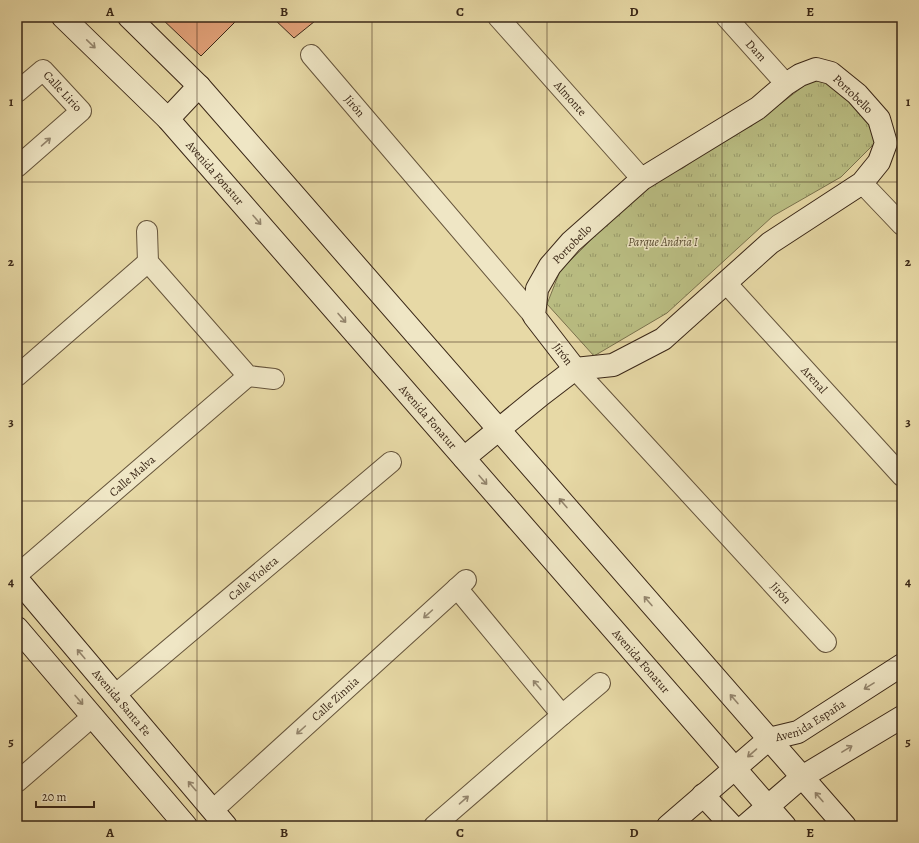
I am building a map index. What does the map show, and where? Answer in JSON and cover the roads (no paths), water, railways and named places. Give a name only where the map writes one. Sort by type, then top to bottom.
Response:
[{"type":"main road","name":"Avenida Fonatur","points":[[63,17],[168,119],[785,826]]},
{"type":"main road","points":[[129,17],[199,86],[845,826]]},
{"type":"main road","name":"Portobello","points":[[534,316],[538,289],[550,266],[571,242],[642,180],[758,108],[786,84],[800,75],[816,69],[831,73],[857,94],[879,120],[886,143],[879,162],[862,183],[770,243],[663,339],[612,365],[575,369]]},
{"type":"main road","points":[[168,119],[199,86]]},
{"type":"main road","name":"Jirón","points":[[534,316],[575,369]]},
{"type":"main road","points":[[464,458],[575,369]]},
{"type":"main road","name":"Avenida Santa Fe","points":[[17,579],[220,818]]},
{"type":"main road","points":[[17,628],[94,716],[186,826]]},
{"type":"main road","name":"Avenida España","points":[[668,826],[769,739],[798,732],[902,665]]},
{"type":"main road","points":[[745,826],[802,777],[902,717]]},
{"type":"main road","points":[[703,795],[732,826]]},
{"type":"street","name":"Almonte","points":[[498,17],[642,180]]},
{"type":"street","name":"Dam","points":[[726,17],[786,84]]},
{"type":"street","name":"Jirón","points":[[311,55],[534,316]]},
{"type":"street","name":"Calle Lirio","points":[[17,92],[43,70],[81,112],[17,167]]},
{"type":"street","points":[[862,183],[902,225]]},
{"type":"street","points":[[147,231],[148,262],[248,376],[274,379]]},
{"type":"street","points":[[17,376],[148,262]]},
{"type":"street","name":"Arenal","points":[[726,283],[902,476]]},
{"type":"street","name":"Jirón","points":[[575,369],[826,642]]},
{"type":"street","name":"Calle Malva","points":[[17,575],[248,376]]},
{"type":"street","name":"Calle Violeta","points":[[115,695],[391,462]]},
{"type":"street","name":"Calle Zinnia","points":[[220,818],[462,584],[562,715]]},
{"type":"street","points":[[434,826],[600,683]]},
{"type":"street","points":[[17,782],[94,716]]},
{"type":"park label","name":"Parque Andria I","points":[[663,242]]}]
